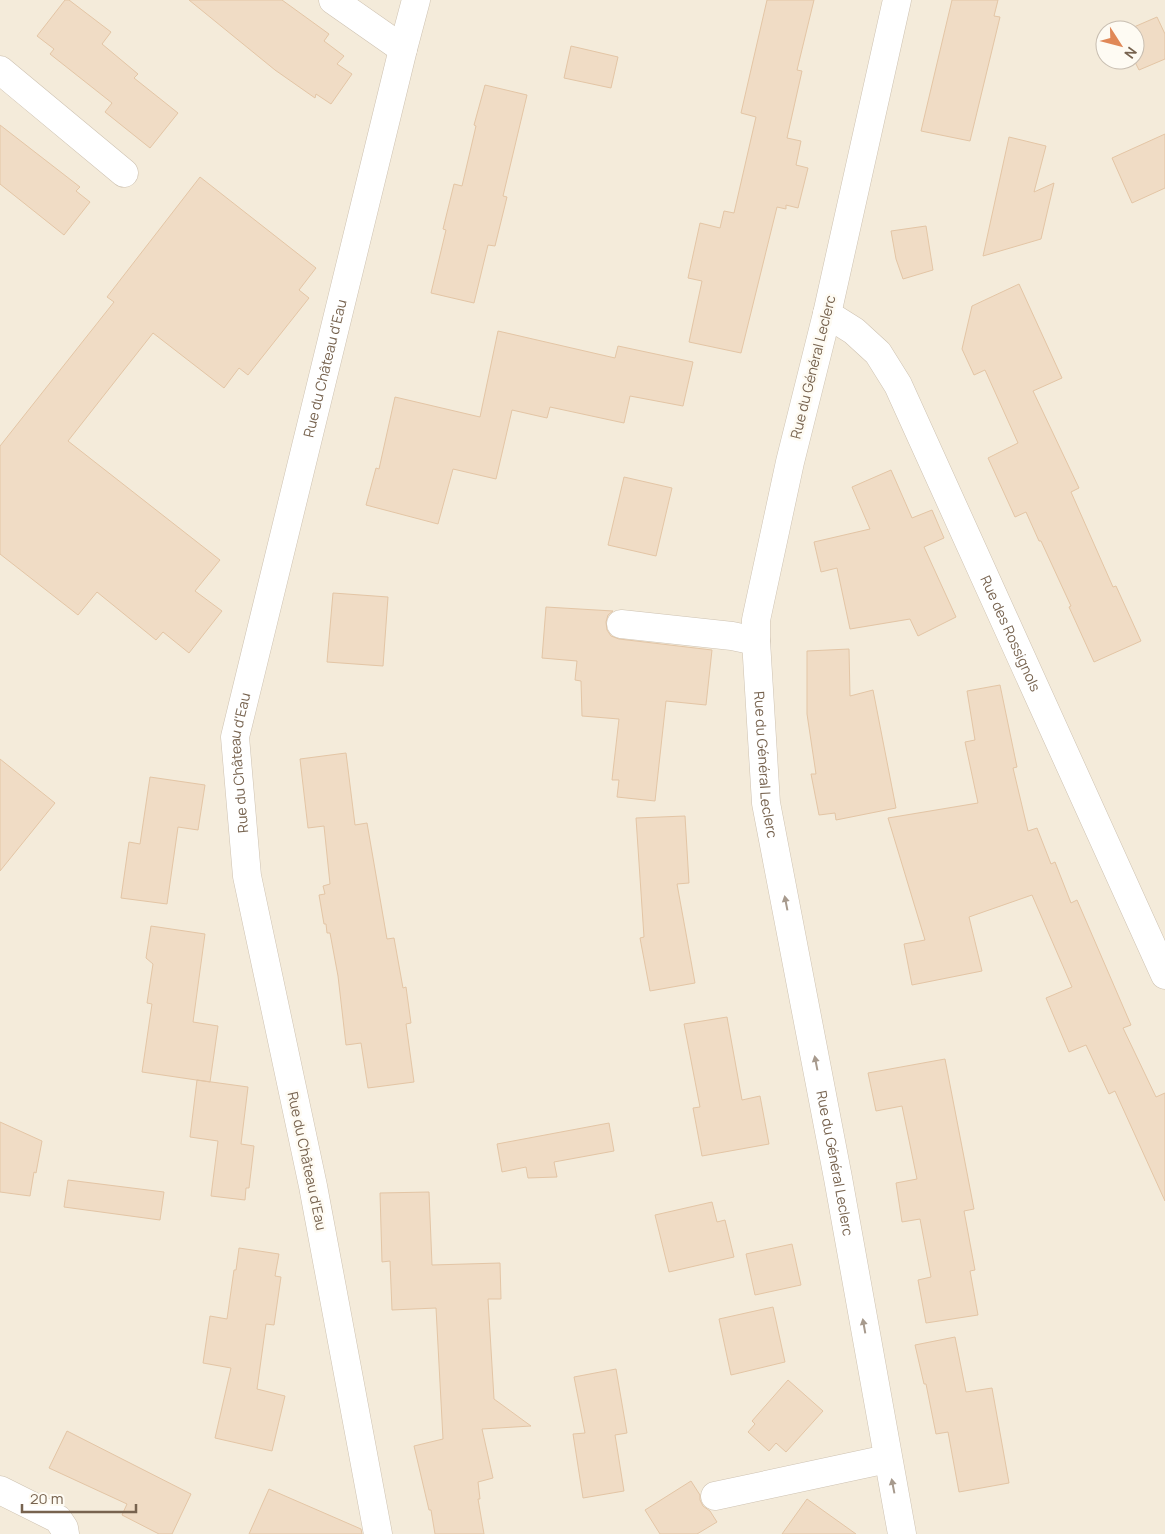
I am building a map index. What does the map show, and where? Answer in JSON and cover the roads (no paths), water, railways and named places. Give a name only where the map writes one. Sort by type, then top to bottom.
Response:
[{"type":"street","points":[[333,0],[403,48]]},
{"type":"street","name":"Rue du Château d'Eau","points":[[378,1534],[313,1186],[247,876],[235,737],[416,0]]},
{"type":"street","name":"Rue du Général Leclerc","points":[[897,0],[827,314],[782,499],[756,620],[756,641],[766,803],[838,1178],[902,1534]]},
{"type":"street","points":[[0,70],[124,173]]},
{"type":"street","name":"Rue des Rossignols","points":[[827,314],[854,330],[878,353],[898,385],[1165,975]]},
{"type":"street","points":[[621,624],[732,636],[756,641]]},
{"type":"street","points":[[715,1496],[887,1459]]},
{"type":"street","points":[[0,1490],[58,1519],[64,1528],[65,1534]]}]
